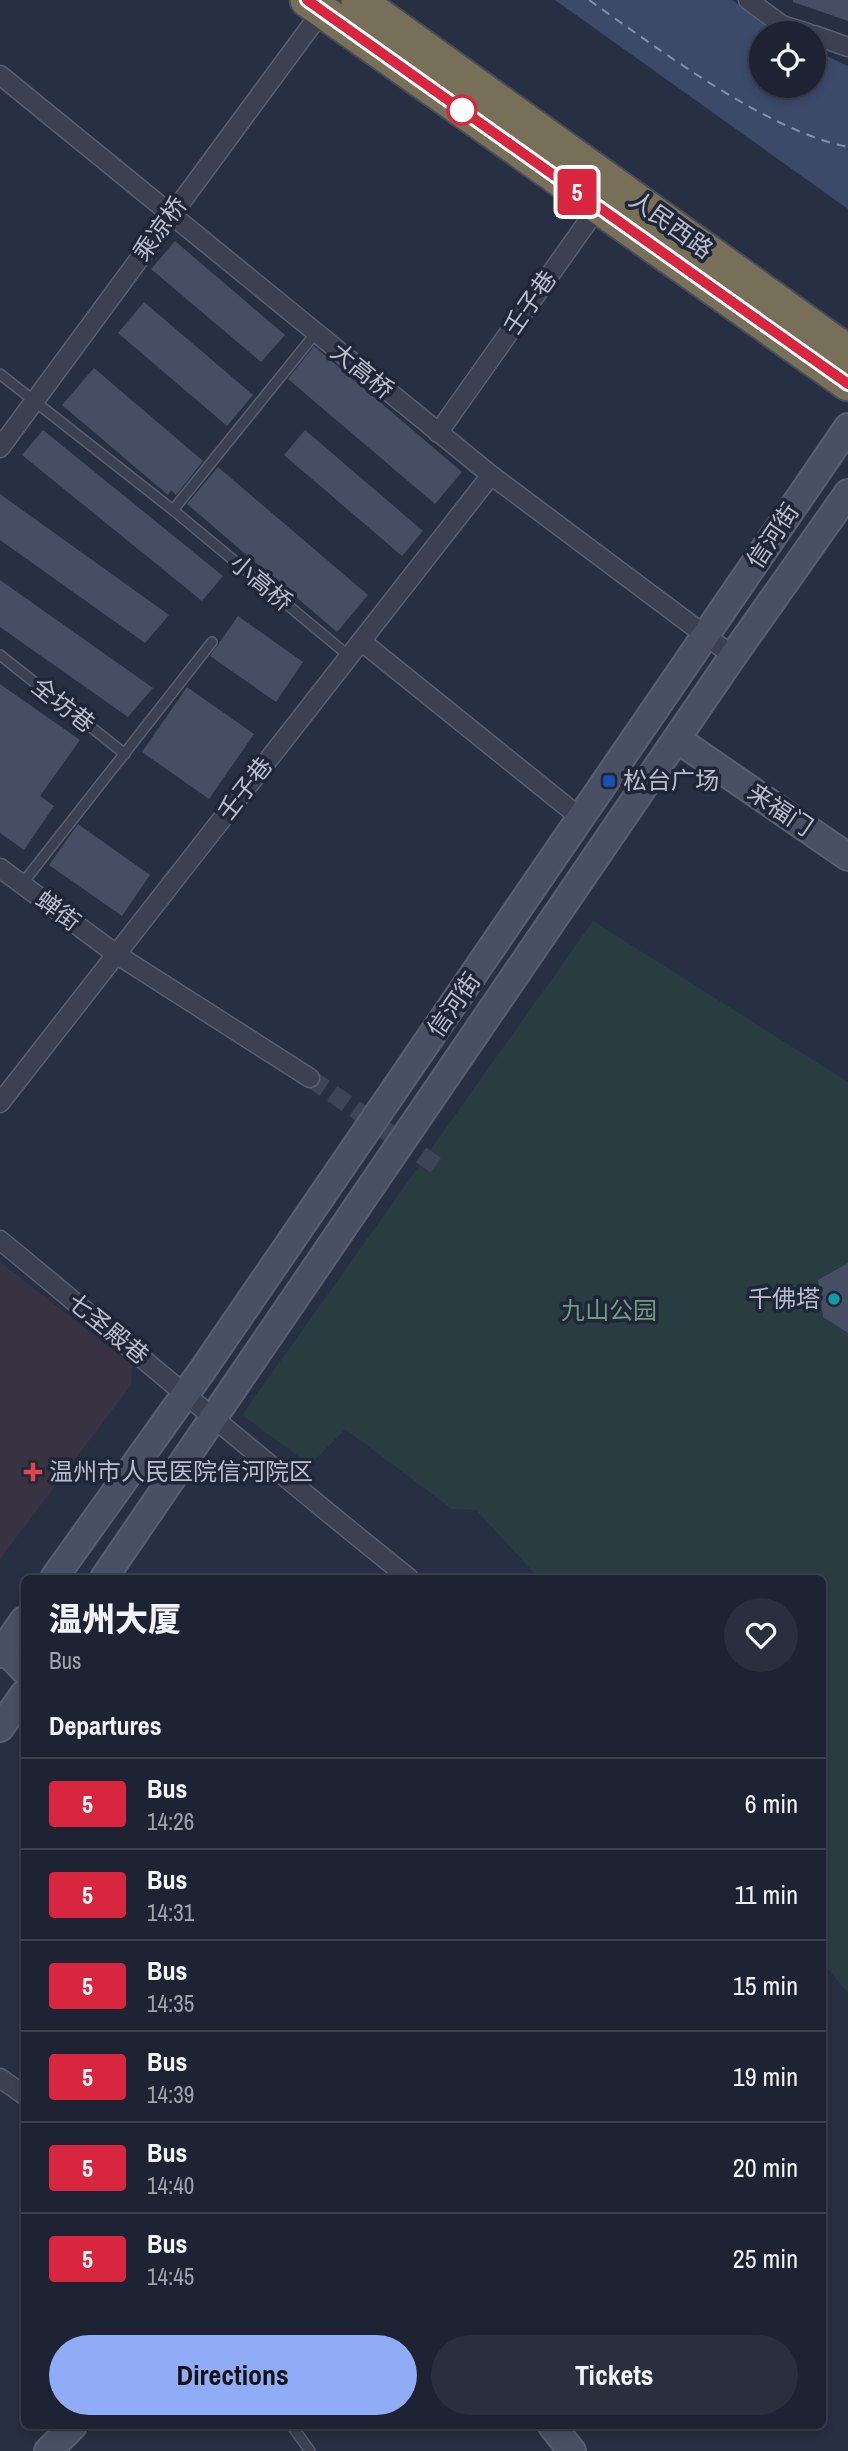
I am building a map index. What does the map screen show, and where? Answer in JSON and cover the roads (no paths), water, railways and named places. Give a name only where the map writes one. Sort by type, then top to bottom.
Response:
[{"type":"highway","name":"人民西路","points":[[358,0],[848,352]]},
{"type":"highway","name":"人民西路","points":[[314,6],[848,384]]},
{"type":"main road","name":"信河街","points":[[56,1575],[187,1394],[848,427]]},
{"type":"main road","name":"信河街","points":[[106,1575],[733,656],[848,493]]},
{"type":"main road","name":"来福门","points":[[677,739],[848,857]]},
{"type":"main road","points":[[21,1624],[1,1649],[21,1667]]},
{"type":"main road","points":[[0,1728],[21,1698]]},
{"type":"main road","points":[[48,2451],[70,2429]]},
{"type":"main road","points":[[554,2429],[572,2451]]},
{"type":"street","points":[[748,0],[778,21]]},
{"type":"street","name":"乘凉桥","points":[[0,448],[171,214],[314,6]]},
{"type":"street","points":[[826,39],[848,47]]},
{"type":"street","name":"大高桥","points":[[0,75],[438,433],[733,656]]},
{"type":"street","name":"壬子巷","points":[[438,433],[598,207]]},
{"type":"street","name":"壬子巷","points":[[0,1103],[491,475]]},
{"type":"street","points":[[361,641],[582,819]]},
{"type":"street","name":"蝉街","points":[[0,868],[116,954],[310,1078]]},
{"type":"street","name":"七圣殿巷","points":[[0,1240],[187,1394],[246,1447],[405,1575]]},
{"type":"street","points":[[0,2078],[21,2093]]},
{"type":"lane","points":[[173,510],[315,334]]},
{"type":"lane","name":"小高桥","points":[[0,374],[173,510],[349,656]]},
{"type":"lane","points":[[22,884],[212,642]]},
{"type":"lane","name":"全坊巷","points":[[0,655],[125,754]]},
{"type":"lane","points":[[294,2429],[310,2451]]},
{"type":"water","points":[[555,0],[732,0],[762,21],[749,21],[749,98],[826,98],[826,56],[848,66],[848,209]]},
{"type":"tunnel","points":[[310,1078],[437,1166]]},
{"type":"place","name":"松台广场","points":[[609,781]]},
{"type":"place","name":"千佛塔","points":[[834,1299]]},
{"type":"place","name":"温州市人民医院信河院区","points":[[33,1472]]},
{"type":"park label","name":"九山公园","points":[[609,1311]]}]
